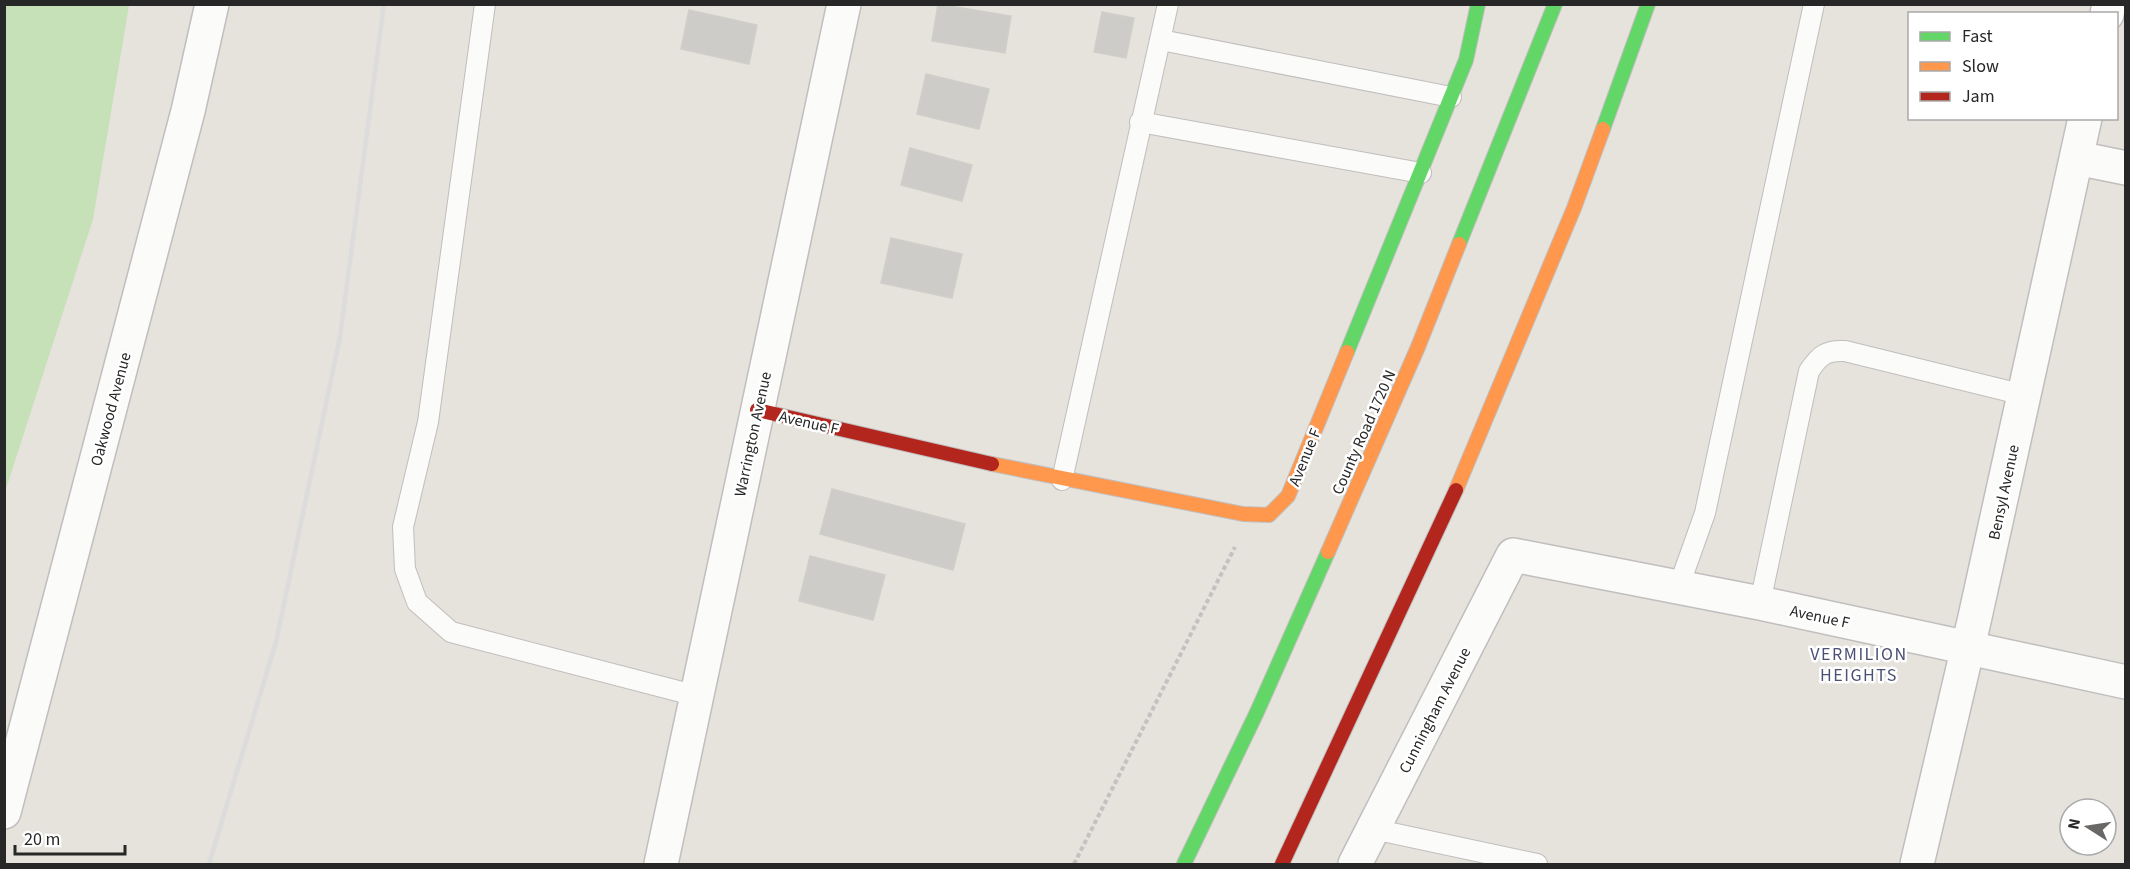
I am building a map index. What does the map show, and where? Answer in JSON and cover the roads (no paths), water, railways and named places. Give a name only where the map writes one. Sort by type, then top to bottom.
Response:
[{"type":"main road","name":"Avenue F","points":[[757,410],[1062,480],[1243,514],[1269,515],[1288,496],[1421,173],[1466,60],[1478,4]]},
{"type":"main road","name":"County Road 1720 N","points":[[1184,864],[1257,712],[1418,347],[1555,4]]},
{"type":"main road","points":[[1282,864],[1448,509],[1574,208],[1648,4]]},
{"type":"street","name":"Oakwood Avenue","points":[[4,812],[188,111],[212,4]]},
{"type":"street","name":"Warrington Avenue","points":[[661,864],[844,4]]},
{"type":"street","name":"Bensyl Avenue","points":[[1917,864],[1968,648],[2085,120]]},
{"type":"street","points":[[2077,158],[2126,168]]},
{"type":"street","name":"Avenue F","points":[[1513,555],[1679,586],[2126,682]]},
{"type":"street","name":"Cunningham Avenue","points":[[1355,864],[1513,555]]},
{"type":"lane","points":[[484,4],[428,422],[403,527],[405,569],[417,602],[451,632],[697,696]]},
{"type":"lane","points":[[1062,480],[1168,4]]},
{"type":"lane","points":[[1679,586],[1705,513],[1814,4]]},
{"type":"lane","points":[[1161,40],[1451,97]]},
{"type":"lane","points":[[1140,122],[1421,173]]},
{"type":"lane","points":[[1760,603],[1809,371],[1820,356],[1831,350],[1845,351],[2024,395]]},
{"type":"lane","points":[[1372,829],[1537,864]]},
{"type":"railway","points":[[209,864],[276,642],[340,337],[384,4]]},
{"type":"district","name":"VERMILION HEIGHTS","points":[[1859,664]]}]
